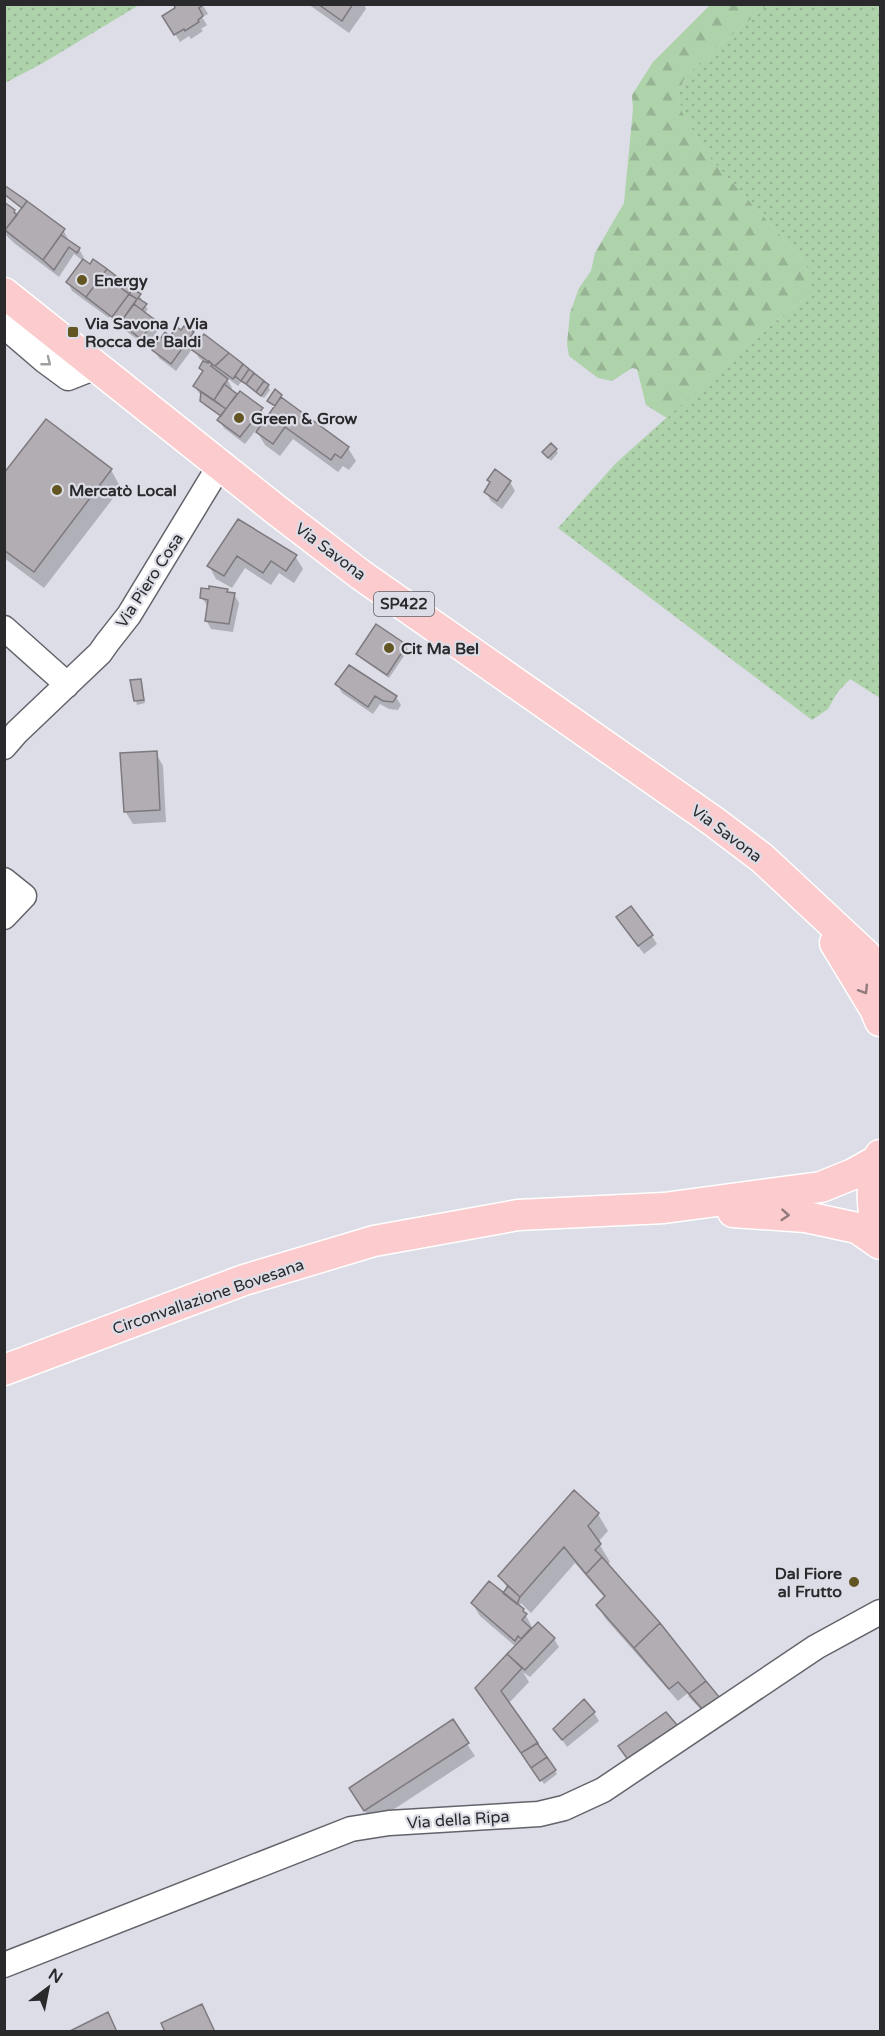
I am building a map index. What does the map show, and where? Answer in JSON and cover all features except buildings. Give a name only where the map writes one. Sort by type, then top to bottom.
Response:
[{"type":"main road","name":"Via Savona","points":[[4,293],[220,465],[362,574],[713,821],[762,858],[866,955],[880,976]]},
{"type":"main road","name":"Via Savona","points":[[812,904],[880,1021]]},
{"type":"main road","name":"Circonvallazione Bovesana","points":[[4,1370],[244,1280],[374,1241],[518,1215],[664,1208],[821,1187],[853,1174],[879,1158]]},
{"type":"main road","points":[[879,1158],[872,1188],[873,1217],[880,1243]]},
{"type":"main road","name":"Circonvallazione Bovesana","points":[[664,1208],[806,1217],[857,1228],[880,1243]]},
{"type":"street","points":[[4,326],[68,378],[96,367]]},
{"type":"street","name":"Via Piero Cosa","points":[[4,747],[100,653],[129,615],[220,465]]},
{"type":"street","points":[[4,628],[66,686]]},
{"type":"street","points":[[4,880],[24,896],[4,917]]},
{"type":"street","name":"Via della Ripa","points":[[4,1965],[351,1829],[389,1823],[539,1814],[564,1808],[603,1790],[816,1647],[880,1612]]},
{"type":"green space","points":[[5,4],[139,5],[43,63],[5,83]]},
{"type":"green space","points":[[710,5],[767,5],[684,79],[678,95],[682,112],[708,156],[806,263],[812,281],[805,298],[762,332],[667,418],[646,405],[637,369],[632,368],[612,381],[598,378],[569,356],[567,344],[570,313],[579,288],[591,271],[595,253],[624,203],[633,109],[632,95],[653,62]]},
{"type":"green space","points":[[767,5],[880,5],[880,698],[850,679],[837,693],[828,709],[812,720],[558,528],[616,463],[762,332],[805,298],[806,263],[708,156],[682,112],[678,95],[684,79],[697,65]]},
{"type":"place","name":"Energy","points":[[82,280]]},
{"type":"place","name":"Via Savona / Via Rocca de' Baldi","points":[[73,332]]},
{"type":"place","name":"Green & Grow","points":[[239,418]]},
{"type":"place","name":"Mercatò Local","points":[[57,490]]},
{"type":"place","name":"Cit Ma Bel","points":[[389,648]]},
{"type":"place","name":"Dal Fiore al Frutto","points":[[854,1582]]}]
